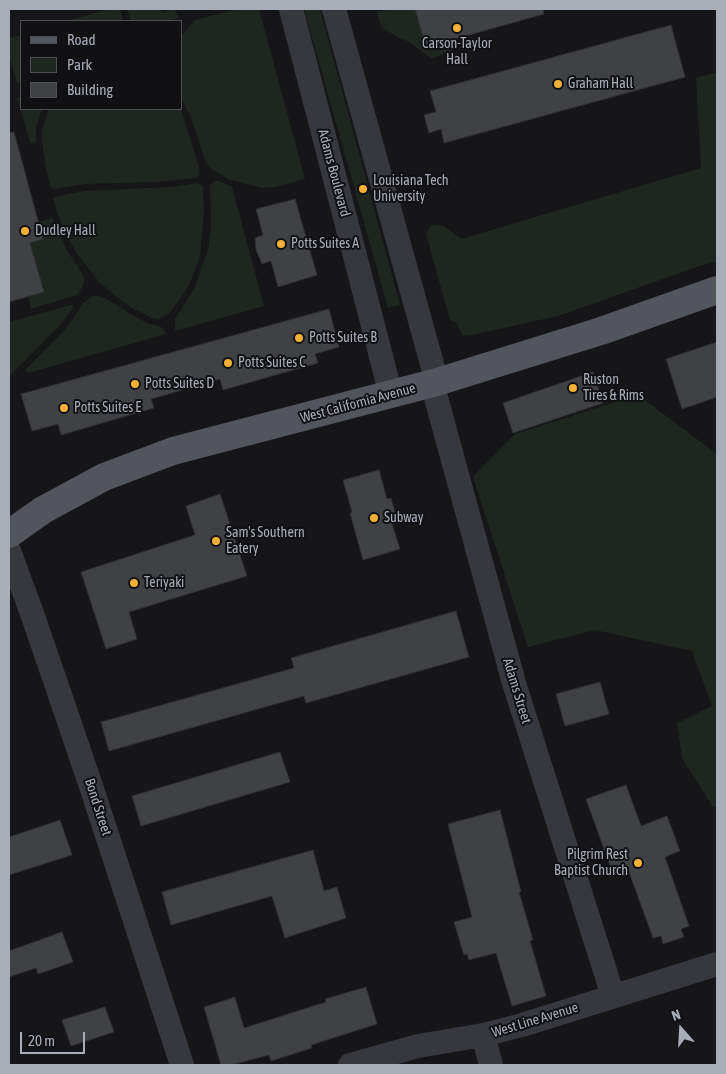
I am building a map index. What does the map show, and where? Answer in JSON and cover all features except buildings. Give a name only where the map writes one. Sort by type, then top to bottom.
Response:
[{"type":"main road","name":"West California Avenue","points":[[9,534],[43,510],[104,477],[173,451],[391,395],[601,331],[717,290]]},
{"type":"street","name":"Adams Boulevard","points":[[291,9],[391,395]]},
{"type":"street","points":[[334,9],[434,382]]},
{"type":"street","name":"Adams Street","points":[[434,382],[514,683],[613,996]]},
{"type":"street","name":"Bond Street","points":[[9,551],[91,786],[182,1065]]},
{"type":"street","name":"West Line Avenue","points":[[350,1065],[418,1046],[483,1035],[717,964]]},
{"type":"street","points":[[483,1035],[491,1065]]},
{"type":"green space","points":[[109,9],[120,10],[123,20],[70,20]]},
{"type":"green space","points":[[127,9],[161,9],[162,12],[174,9],[179,18],[172,20],[131,20]]},
{"type":"green space","points":[[237,9],[259,9],[305,179],[275,187],[262,188],[228,179],[210,168],[205,161],[191,117],[182,100],[182,35],[195,20]]},
{"type":"green space","points":[[304,9],[320,9],[400,305],[388,308]]},
{"type":"green space","points":[[392,9],[415,9],[426,47],[455,39],[457,48],[432,59],[411,43],[381,27],[377,12]]},
{"type":"green space","points":[[20,35],[20,83],[17,84],[9,55],[9,38]]},
{"type":"green space","points":[[717,72],[717,262],[711,262],[558,316],[467,336],[462,335],[458,324],[450,320],[426,234],[430,227],[433,225],[444,226],[461,239],[701,168],[696,78]]},
{"type":"green space","points":[[20,96],[20,108],[17,98]]},
{"type":"green space","points":[[21,110],[42,110],[36,128],[36,142],[34,144],[30,142]]},
{"type":"green space","points":[[49,110],[181,110],[198,164],[199,174],[196,178],[187,179],[85,184],[53,189],[50,185],[46,169],[42,129]]},
{"type":"green space","points":[[215,181],[232,187],[264,306],[175,331],[175,319],[194,289],[208,250],[211,226],[210,185]]},
{"type":"green space","points":[[198,183],[203,186],[204,214],[200,256],[190,283],[182,296],[169,314],[159,319],[152,318],[132,308],[99,282],[76,252],[68,238],[53,198],[84,191],[170,187]]},
{"type":"green space","points":[[52,218],[68,252],[82,273],[84,278],[83,286],[77,295],[31,309],[28,296],[30,243],[43,239],[39,222]]},
{"type":"green space","points":[[93,296],[107,299],[149,324],[163,328],[166,334],[28,373],[26,369],[69,325],[83,303]]},
{"type":"green space","points":[[73,305],[73,308],[61,324],[9,377],[9,322]]},
{"type":"green space","points":[[638,395],[717,454],[717,806],[713,807],[682,758],[677,723],[712,706],[692,651],[595,630],[528,647],[473,477],[515,434]]},
{"type":"place","name":"Carson-Taylor Hall","points":[[457,28]]},
{"type":"place","name":"Graham Hall","points":[[558,84]]},
{"type":"place","name":"Louisiana Tech University","points":[[363,189]]},
{"type":"place","name":"Dudley Hall","points":[[25,231]]},
{"type":"place","name":"Potts Suites A","points":[[281,244]]},
{"type":"place","name":"Potts Suites B","points":[[299,338]]},
{"type":"place","name":"Potts Suites C","points":[[228,363]]},
{"type":"place","name":"Potts Suites D","points":[[135,384]]},
{"type":"place","name":"Ruston Tires & Rims","points":[[573,388]]},
{"type":"place","name":"Potts Suites E","points":[[64,408]]},
{"type":"place","name":"Subway","points":[[374,518]]},
{"type":"place","name":"Sam's Southern Eatery","points":[[216,541]]},
{"type":"place","name":"Teriyaki","points":[[134,583]]},
{"type":"place","name":"Pilgrim Rest Baptist Church","points":[[638,863]]}]
